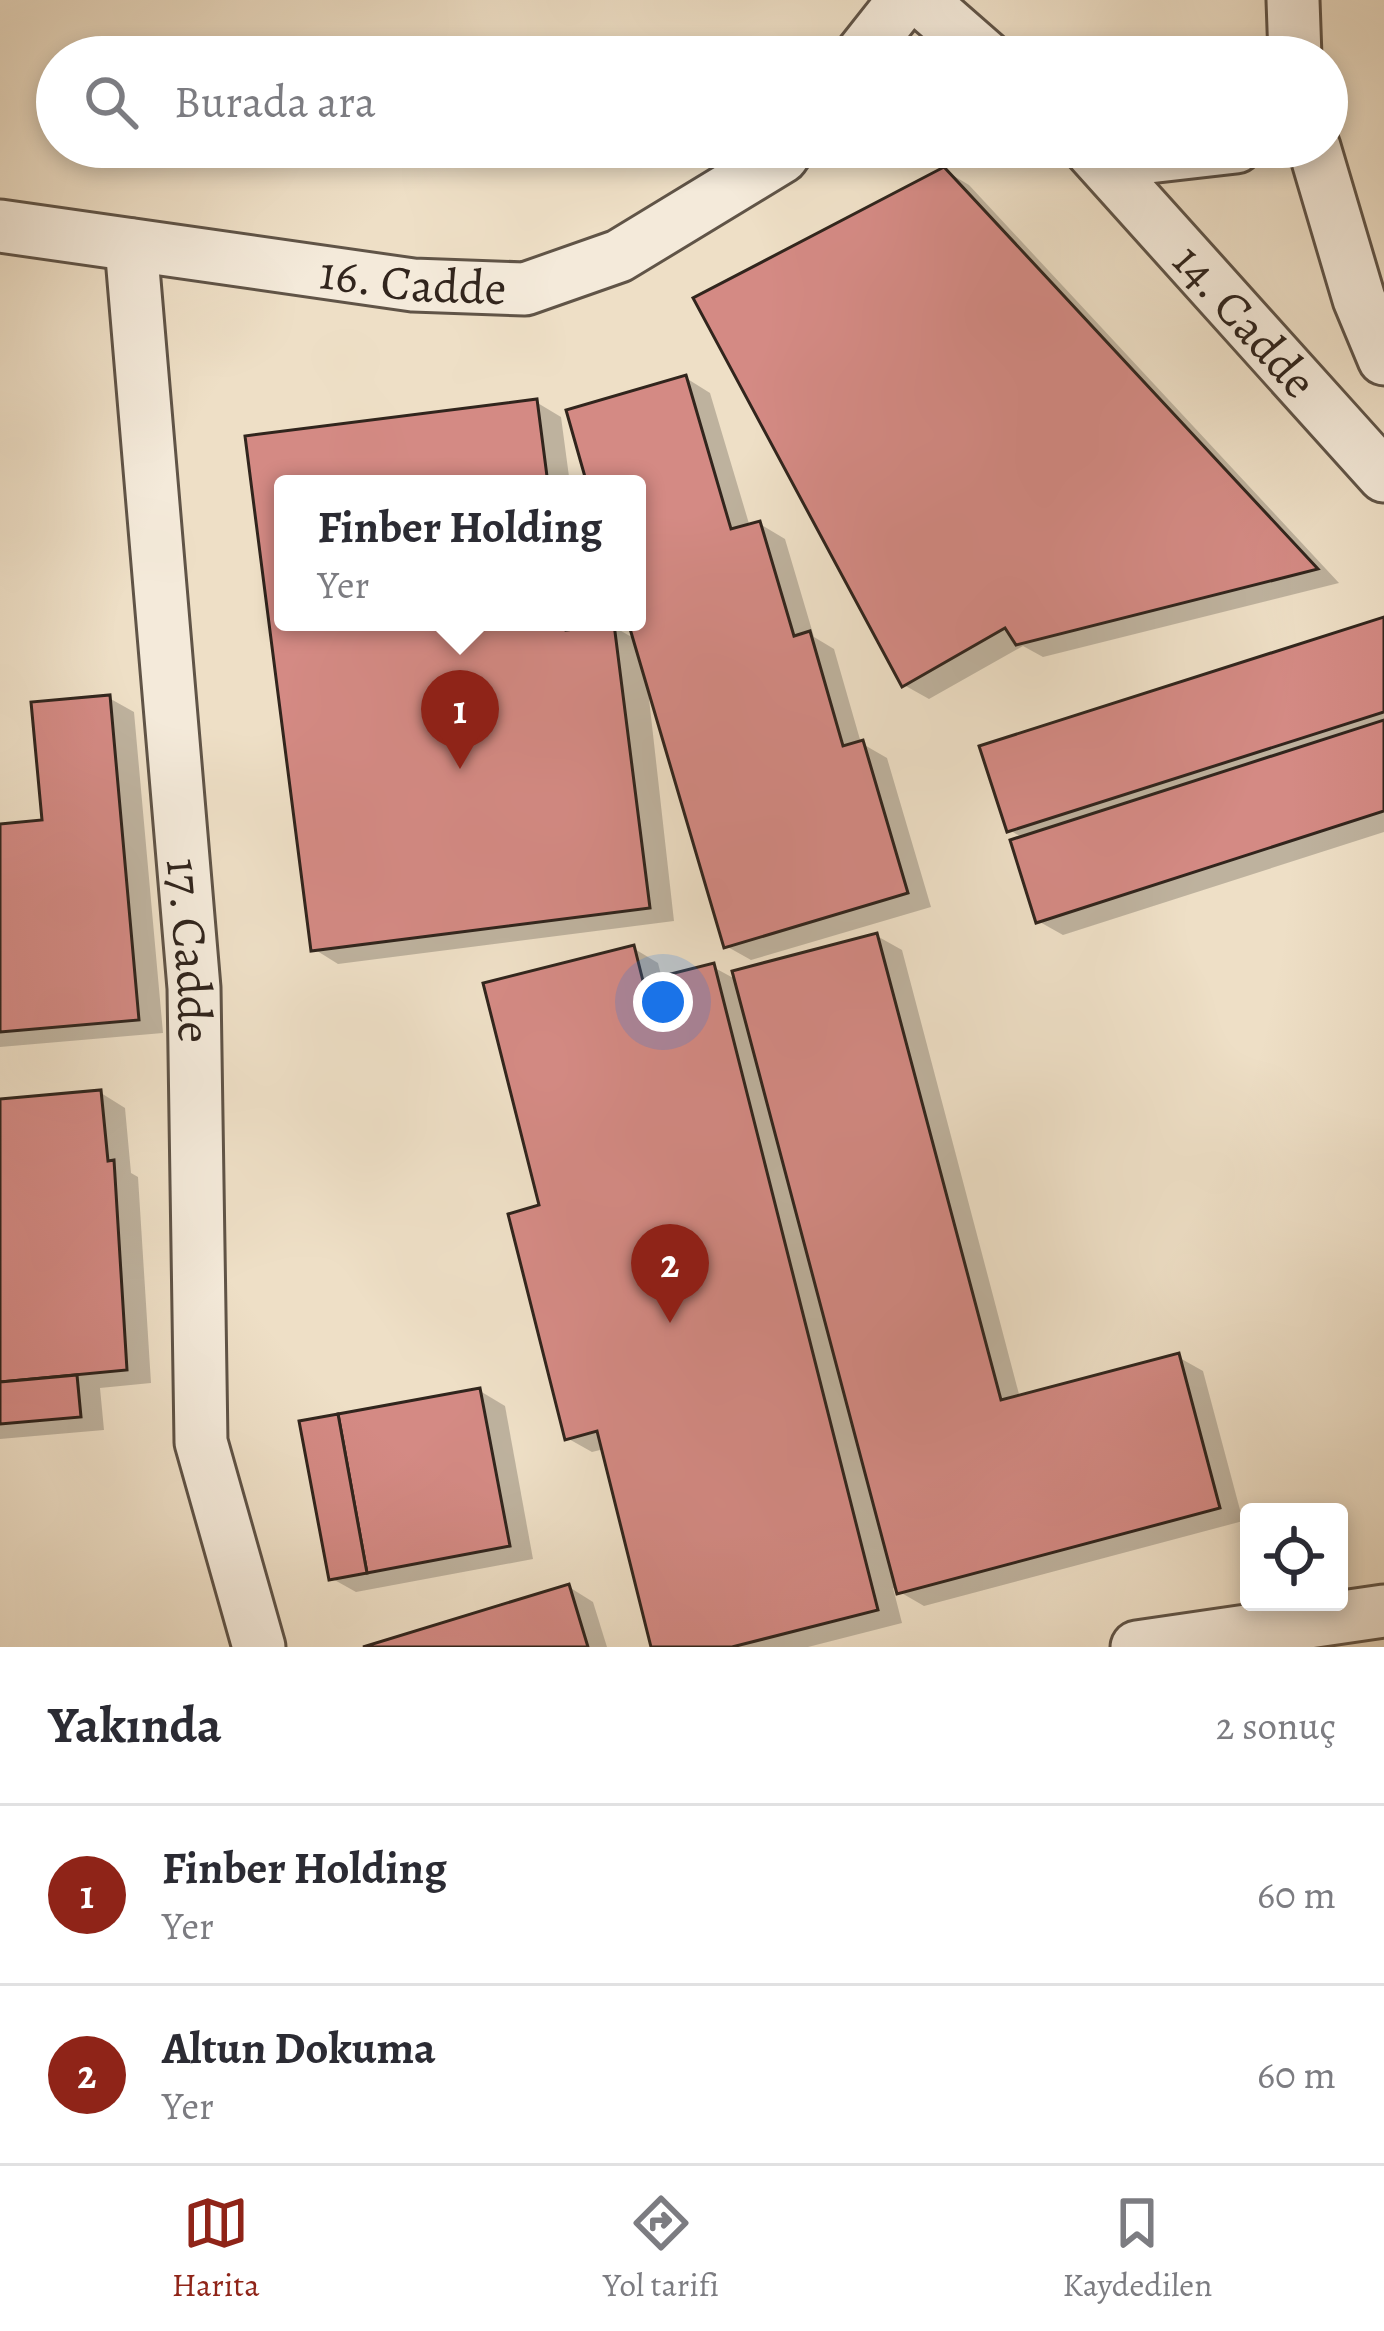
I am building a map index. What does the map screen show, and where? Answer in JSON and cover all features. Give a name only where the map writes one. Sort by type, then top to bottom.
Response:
[{"type":"lane","points":[[876,36],[904,0]]},
{"type":"lane","points":[[921,0],[962,36]]},
{"type":"lane","points":[[1293,0],[1294,36]]},
{"type":"lane","name":"16. Cadde","points":[[0,226],[413,285],[525,290],[619,256],[764,168]]},
{"type":"lane","name":"14. Cadde","points":[[1109,168],[1384,476]]},
{"type":"lane","points":[[1320,168],[1358,298],[1384,359]]},
{"type":"lane","name":"17. Cadde","points":[[131,245],[194,988],[201,1442],[259,1647]]},
{"type":"lane","points":[[1137,1647],[1384,1611]]},
{"type":"building","points":[[945,168],[1318,569],[1016,645],[1005,628],[902,687],[693,298]]},
{"type":"building","points":[[686,375],[731,529],[760,521],[794,636],[810,631],[843,746],[863,740],[908,893],[724,948],[631,631],[646,631],[646,475],[584,475],[566,410]]},
{"type":"building","points":[[537,399],[547,475],[274,475],[274,631],[615,631],[650,908],[311,951],[245,436]]},
{"type":"building","points":[[1384,617],[1384,712],[1007,832],[979,746]]},
{"type":"building","points":[[110,695],[139,1020],[0,1032],[0,824],[42,820],[31,702]]},
{"type":"building","points":[[1384,720],[1384,811],[1036,923],[1010,840]]},
{"type":"building","points":[[877,933],[1001,1400],[1179,1353],[1220,1508],[897,1594],[732,971]]},
{"type":"building","points":[[634,945],[643,981],[714,963],[878,1610],[732,1647],[651,1647],[597,1431],[565,1440],[508,1214],[539,1205],[483,983]]},
{"type":"building","points":[[101,1090],[108,1161],[114,1160],[127,1370],[0,1382],[0,1099]]},
{"type":"building","points":[[77,1375],[81,1417],[0,1424],[0,1382]]},
{"type":"building","points":[[480,1388],[510,1546],[367,1573],[338,1414]]},
{"type":"building","points":[[338,1414],[367,1573],[329,1580],[299,1421]]},
{"type":"building","points":[[569,1584],[588,1647],[363,1647]]},
{"type":"place","name":"Finber Holding","points":[[460,769]]},
{"type":"place","name":"Altun Dokuma","points":[[670,1323]]}]
